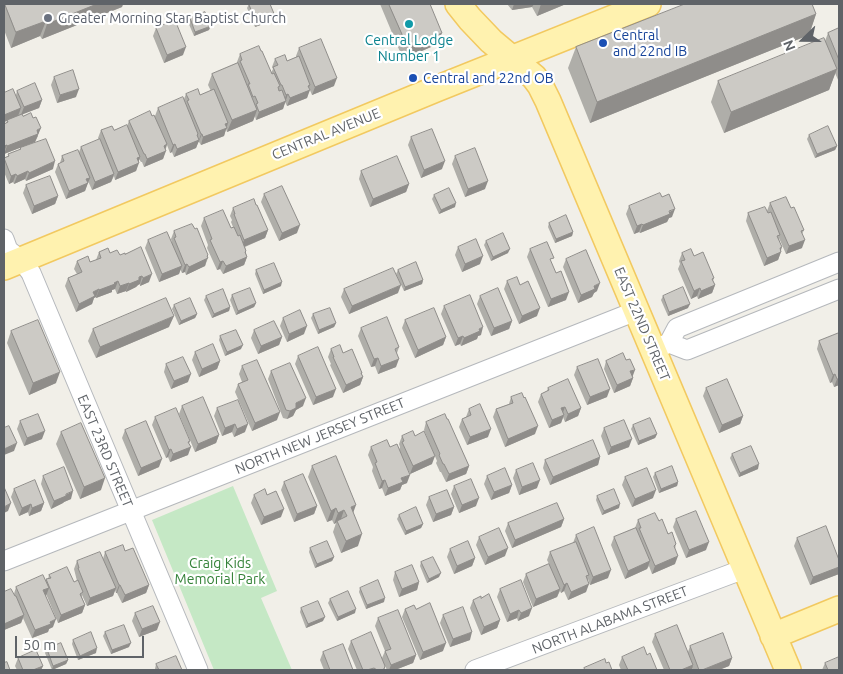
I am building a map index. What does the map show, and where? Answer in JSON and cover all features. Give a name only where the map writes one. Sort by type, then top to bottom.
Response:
[{"type":"main road","name":"EAST 22ND STREET","points":[[458,4],[470,20],[511,59],[534,77],[548,101],[636,311],[661,346],[744,569],[788,670]]},
{"type":"main road","name":"CENTRAL AVENUE","points":[[12,264],[410,99],[648,4]]},
{"type":"main road","points":[[773,636],[839,609]]},
{"type":"street","name":"EAST 23RD STREET","points":[[4,239],[12,264],[22,262],[31,274],[198,670]]},
{"type":"street","points":[[661,346],[677,328],[839,262]]},
{"type":"street","points":[[661,346],[687,350],[839,289]]},
{"type":"street","name":"NORTH NEW JERSEY STREET","points":[[4,561],[636,311]]},
{"type":"street","name":"NORTH ALABAMA STREET","points":[[475,670],[744,569]]},
{"type":"green space","name":"Craig Kids Memorial Park","points":[[233,486],[277,591],[261,598],[292,670],[214,670],[152,520]]},
{"type":"building","points":[[5,4],[97,4],[47,24],[46,21],[16,32]]},
{"type":"building","points":[[249,4],[270,4],[275,16],[257,23]]},
{"type":"building","name":"Central Lodge Number 1","points":[[389,4],[430,4],[442,33],[408,47]]},
{"type":"building","points":[[685,4],[812,4],[816,14],[597,102],[576,47]]},
{"type":"building","points":[[205,12],[211,26],[195,32],[190,18]]},
{"type":"building","points":[[175,20],[186,47],[167,55],[156,28]]},
{"type":"building","points":[[839,28],[839,60],[828,33]]},
{"type":"building","points":[[824,38],[837,69],[731,112],[718,81]]},
{"type":"building","points":[[321,39],[337,78],[315,87],[299,48]]},
{"type":"building","points":[[259,46],[272,74],[274,73],[280,86],[278,87],[279,91],[282,90],[286,101],[259,112],[256,104],[258,103],[255,96],[253,97],[248,84],[250,84],[240,61],[242,60],[240,54]]},
{"type":"building","points":[[285,55],[287,61],[299,56],[310,85],[308,86],[310,90],[290,98],[288,94],[286,95],[273,67],[278,65],[275,59]]},
{"type":"building","points":[[238,63],[257,110],[232,120],[212,74]]},
{"type":"building","points":[[73,70],[79,89],[60,95],[54,77]]},
{"type":"building","points":[[35,83],[42,100],[24,107],[17,91]]},
{"type":"building","points":[[13,89],[21,108],[4,115],[4,93]]},
{"type":"building","points":[[198,89],[200,95],[214,89],[228,123],[225,124],[227,128],[203,137],[187,101],[189,100],[186,94]]},
{"type":"building","points":[[183,97],[199,140],[177,149],[175,144],[173,145],[158,108]]},
{"type":"building","points":[[150,111],[152,116],[154,115],[167,144],[164,146],[166,151],[147,159],[129,121]]},
{"type":"building","points":[[31,113],[33,118],[36,117],[41,128],[37,130],[38,134],[4,146],[4,124],[8,122],[7,120],[22,114],[23,116]]},
{"type":"building","points":[[127,125],[140,157],[137,158],[139,163],[118,172],[101,130],[112,126],[114,130]]},
{"type":"building","points":[[828,126],[837,146],[817,154],[809,135]]},
{"type":"building","points":[[432,129],[445,161],[424,170],[411,137]]},
{"type":"building","points":[[46,139],[55,161],[29,173],[28,171],[17,176],[16,174],[11,176],[4,158],[20,148]]},
{"type":"building","points":[[100,139],[114,174],[95,182],[81,147]]},
{"type":"building","points":[[475,148],[488,181],[468,189],[455,156]]},
{"type":"building","points":[[78,150],[90,178],[86,179],[88,183],[69,191],[58,164],[64,161],[62,156]]},
{"type":"building","points":[[397,156],[409,184],[373,199],[361,171]]},
{"type":"building","points":[[50,176],[58,196],[34,206],[26,185]]},
{"type":"building","points":[[282,186],[300,225],[282,233],[264,194]]},
{"type":"building","points":[[449,188],[456,203],[441,210],[434,195]]},
{"type":"building","points":[[660,193],[662,197],[669,194],[675,209],[669,211],[670,214],[637,226],[629,206]]},
{"type":"building","points":[[786,197],[791,208],[794,207],[804,230],[801,231],[805,240],[789,246],[770,203]]},
{"type":"building","points":[[254,199],[268,230],[244,240],[233,208]]},
{"type":"building","points":[[765,207],[768,213],[771,212],[780,235],[777,236],[782,247],[780,248],[781,252],[767,258],[748,213]]},
{"type":"building","points":[[223,210],[231,228],[234,227],[238,236],[240,235],[247,257],[226,266],[223,261],[220,262],[210,240],[212,239],[204,218]]},
{"type":"building","points":[[566,215],[573,232],[556,239],[549,223]]},
{"type":"building","points":[[192,224],[195,229],[197,228],[208,258],[189,267],[187,264],[185,265],[174,238],[176,237],[174,231]]},
{"type":"building","points":[[167,232],[182,266],[162,274],[148,240]]},
{"type":"building","points":[[503,233],[510,249],[493,257],[486,241]]},
{"type":"building","points":[[476,239],[483,256],[465,264],[458,247]]},
{"type":"building","points":[[547,242],[554,258],[550,259],[556,273],[561,271],[569,292],[551,299],[530,249]]},
{"type":"building","points":[[141,247],[152,274],[143,278],[142,276],[139,277],[139,280],[120,286],[118,281],[115,284],[93,292],[95,296],[79,304],[68,278],[82,272],[77,261],[88,256],[90,262],[101,258],[99,252],[108,248],[110,253],[117,250],[120,255]]},
{"type":"building","points":[[691,249],[694,256],[703,252],[715,285],[701,291],[700,288],[694,291],[681,261],[685,260],[682,253]]},
{"type":"building","points":[[586,250],[600,283],[594,286],[595,289],[581,295],[566,259]]},
{"type":"building","points":[[416,262],[423,280],[405,287],[398,270]]},
{"type":"building","points":[[274,263],[282,282],[264,290],[256,270]]},
{"type":"building","points":[[393,268],[401,285],[352,306],[344,289]]},
{"type":"building","points":[[517,277],[520,285],[528,281],[540,308],[522,316],[507,281]]},
{"type":"building","points":[[683,287],[690,304],[669,312],[663,296]]},
{"type":"building","points":[[250,288],[256,303],[238,311],[232,295]]},
{"type":"building","points":[[498,288],[512,321],[494,328],[480,296]]},
{"type":"building","points":[[223,289],[230,307],[214,314],[206,296]]},
{"type":"building","points":[[470,295],[483,327],[479,329],[480,331],[464,338],[463,336],[458,338],[444,306]]},
{"type":"building","points":[[166,298],[174,316],[100,347],[93,329]]},
{"type":"building","points":[[190,298],[197,314],[181,321],[174,305]]},
{"type":"building","points":[[330,308],[336,323],[319,330],[313,314]]},
{"type":"building","points":[[434,308],[446,337],[418,350],[405,320]]},
{"type":"building","points":[[300,310],[307,326],[289,334],[283,318]]},
{"type":"building","points":[[387,317],[399,347],[395,349],[399,359],[381,366],[378,358],[374,359],[361,328]]},
{"type":"building","points":[[38,320],[60,372],[33,383],[11,331]]},
{"type":"building","points":[[274,321],[282,337],[261,346],[254,330]]},
{"type":"building","points":[[236,330],[243,345],[227,352],[220,336]]},
{"type":"building","points":[[839,333],[839,379],[837,379],[835,374],[833,375],[819,341]]},
{"type":"building","points":[[213,344],[220,361],[202,369],[195,352]]},
{"type":"building","points":[[340,345],[343,353],[352,349],[363,377],[346,385],[331,349]]},
{"type":"building","points":[[318,347],[336,389],[316,397],[298,356]]},
{"type":"building","points":[[623,353],[626,360],[630,359],[635,370],[630,371],[633,378],[617,385],[606,361]]},
{"type":"building","points":[[183,357],[191,374],[174,381],[166,364]]},
{"type":"building","points":[[598,359],[610,389],[590,397],[577,367]]},
{"type":"building","points":[[257,360],[280,412],[255,423],[238,384],[248,380],[242,366]]},
{"type":"building","points":[[290,363],[306,398],[296,403],[296,408],[290,411],[286,410],[271,371]]},
{"type":"building","points":[[568,379],[581,408],[568,414],[565,407],[561,408],[564,415],[552,420],[541,394],[549,390],[548,388]]},
{"type":"building","points":[[727,379],[743,416],[722,425],[706,388]]},
{"type":"building","points":[[522,393],[538,426],[508,439],[496,409],[513,403],[511,397]]},
{"type":"building","points":[[203,397],[219,435],[198,444],[182,406]]},
{"type":"building","points":[[238,400],[248,424],[237,429],[235,424],[225,428],[217,408]]},
{"type":"building","points":[[480,404],[491,429],[470,437],[462,419],[471,415],[469,409]]},
{"type":"building","points":[[176,408],[191,447],[173,454],[171,449],[169,450],[155,417]]},
{"type":"building","points":[[38,414],[45,431],[27,438],[20,421]]},
{"type":"building","points":[[445,414],[469,466],[449,474],[426,422]]},
{"type":"building","points":[[650,418],[657,434],[639,441],[633,425]]},
{"type":"building","points":[[624,420],[632,439],[611,447],[604,428]]},
{"type":"building","points":[[146,421],[162,459],[141,468],[125,430]]},
{"type":"building","points":[[81,423],[105,478],[84,487],[61,432]]},
{"type":"building","points":[[9,426],[17,443],[4,449],[4,428]]},
{"type":"building","points":[[413,431],[415,436],[424,431],[435,456],[413,466],[402,442],[404,441],[402,436]]},
{"type":"building","points":[[387,440],[390,447],[397,444],[410,475],[401,478],[403,482],[388,488],[385,480],[382,481],[371,447]]},
{"type":"building","points":[[593,440],[600,457],[553,477],[545,460]]},
{"type":"building","points":[[751,446],[759,464],[740,473],[732,454]]},
{"type":"building","points":[[336,456],[356,505],[351,507],[362,534],[346,541],[337,521],[347,516],[344,510],[338,513],[336,508],[331,511],[312,466]]},
{"type":"building","points":[[533,463],[540,480],[522,487],[516,470]]},
{"type":"building","points":[[672,466],[678,482],[661,489],[655,473]]},
{"type":"building","points":[[64,467],[73,491],[54,501],[43,476]]},
{"type":"building","points":[[505,468],[512,485],[494,492],[487,476]]},
{"type":"building","points":[[647,468],[656,490],[635,499],[625,477]]},
{"type":"building","points":[[303,474],[317,506],[297,514],[284,482]]},
{"type":"building","points":[[471,479],[479,498],[462,505],[454,486]]},
{"type":"building","points":[[35,480],[44,503],[32,508],[31,504],[22,508],[14,489]]},
{"type":"building","points":[[4,487],[11,503],[4,507]]},
{"type":"building","points":[[265,489],[267,495],[276,491],[284,509],[264,517],[254,495]]},
{"type":"building","points":[[614,489],[620,504],[604,511],[597,496]]},
{"type":"building","points":[[447,490],[454,507],[436,514],[429,497]]},
{"type":"building","points":[[557,503],[564,519],[515,540],[508,523]]},
{"type":"building","points":[[416,507],[423,524],[406,531],[399,515]]},
{"type":"building","points":[[696,511],[709,542],[689,550],[676,519]]},
{"type":"building","points":[[655,513],[659,521],[662,519],[668,534],[672,532],[678,556],[655,566],[639,528],[641,528],[638,520]]},
{"type":"building","points":[[826,526],[839,560],[839,567],[813,577],[797,538]]},
{"type":"building","points":[[594,527],[611,570],[593,577],[576,535]]},
{"type":"building","points":[[499,528],[508,548],[488,557],[479,537]]},
{"type":"building","points":[[636,528],[650,561],[628,571],[614,537]]},
{"type":"building","points":[[327,541],[334,557],[317,564],[310,548]]},
{"type":"building","points":[[468,541],[475,558],[457,566],[450,549]]},
{"type":"building","points":[[576,542],[589,575],[586,576],[589,584],[571,592],[567,583],[564,585],[550,552]]},
{"type":"building","points":[[123,545],[125,551],[133,548],[149,585],[125,595],[105,552]]},
{"type":"building","points":[[100,552],[116,588],[90,598],[77,561]]},
{"type":"building","points":[[433,557],[441,573],[429,579],[421,562]]},
{"type":"building","points":[[549,564],[560,589],[536,599],[526,574]]},
{"type":"building","points":[[412,565],[419,582],[402,589],[395,572]]},
{"type":"building","points":[[67,567],[74,582],[78,580],[83,592],[80,594],[85,605],[61,615],[46,579],[51,578],[49,575]]},
{"type":"building","points":[[43,575],[49,588],[43,590],[56,619],[50,622],[51,624],[35,630],[16,587]]},
{"type":"building","points":[[378,580],[385,598],[367,605],[360,588]]},
{"type":"building","points":[[521,580],[532,608],[521,613],[519,610],[510,614],[500,589]]},
{"type":"building","points":[[11,589],[24,615],[4,624],[4,592]]},
{"type":"building","points":[[348,591],[356,609],[338,617],[330,599]]},
{"type":"building","points":[[489,594],[500,620],[484,627],[473,600]]},
{"type":"building","points":[[318,601],[325,617],[308,624],[301,608]]},
{"type":"building","points":[[430,603],[446,643],[423,652],[405,609],[414,605],[416,609]]},
{"type":"building","points":[[153,606],[160,622],[142,629],[135,613]]},
{"type":"building","points":[[463,607],[472,632],[453,639],[443,615]]},
{"type":"building","points":[[398,610],[416,655],[391,665],[385,651],[391,649],[378,618]]},
{"type":"building","points":[[124,625],[131,643],[112,650],[105,632]]},
{"type":"building","points":[[677,625],[693,665],[681,670],[670,670],[655,634]]},
{"type":"building","points":[[91,632],[97,648],[80,656],[73,640]]},
{"type":"building","points":[[371,632],[385,666],[381,670],[374,668],[363,670],[351,641]]},
{"type":"building","points":[[723,633],[732,658],[699,670],[690,646]]},
{"type":"building","points":[[61,643],[68,660],[53,666],[47,649]]},
{"type":"building","points":[[343,644],[353,670],[330,670],[323,652]]},
{"type":"building","points":[[644,647],[647,655],[650,653],[657,670],[628,670],[622,657]]},
{"type":"building","points":[[36,650],[43,666],[33,670],[23,670],[18,658]]},
{"type":"building","points":[[176,656],[182,670],[159,670],[156,664]]},
{"type":"building","points":[[839,657],[839,670],[828,670],[825,663]]},
{"type":"building","points":[[605,659],[606,663],[609,662],[612,670],[585,670],[584,668]]},
{"type":"building","points":[[7,662],[10,670],[4,670],[4,663]]},
{"type":"place","name":"Greater Morning Star Baptist Church","points":[[48,18]]},
{"type":"place","name":"Central Lodge Number 1","points":[[409,24]]},
{"type":"place","name":"Central and 22nd IB","points":[[603,43]]},
{"type":"place","name":"Central and 22nd OB","points":[[413,78]]}]
